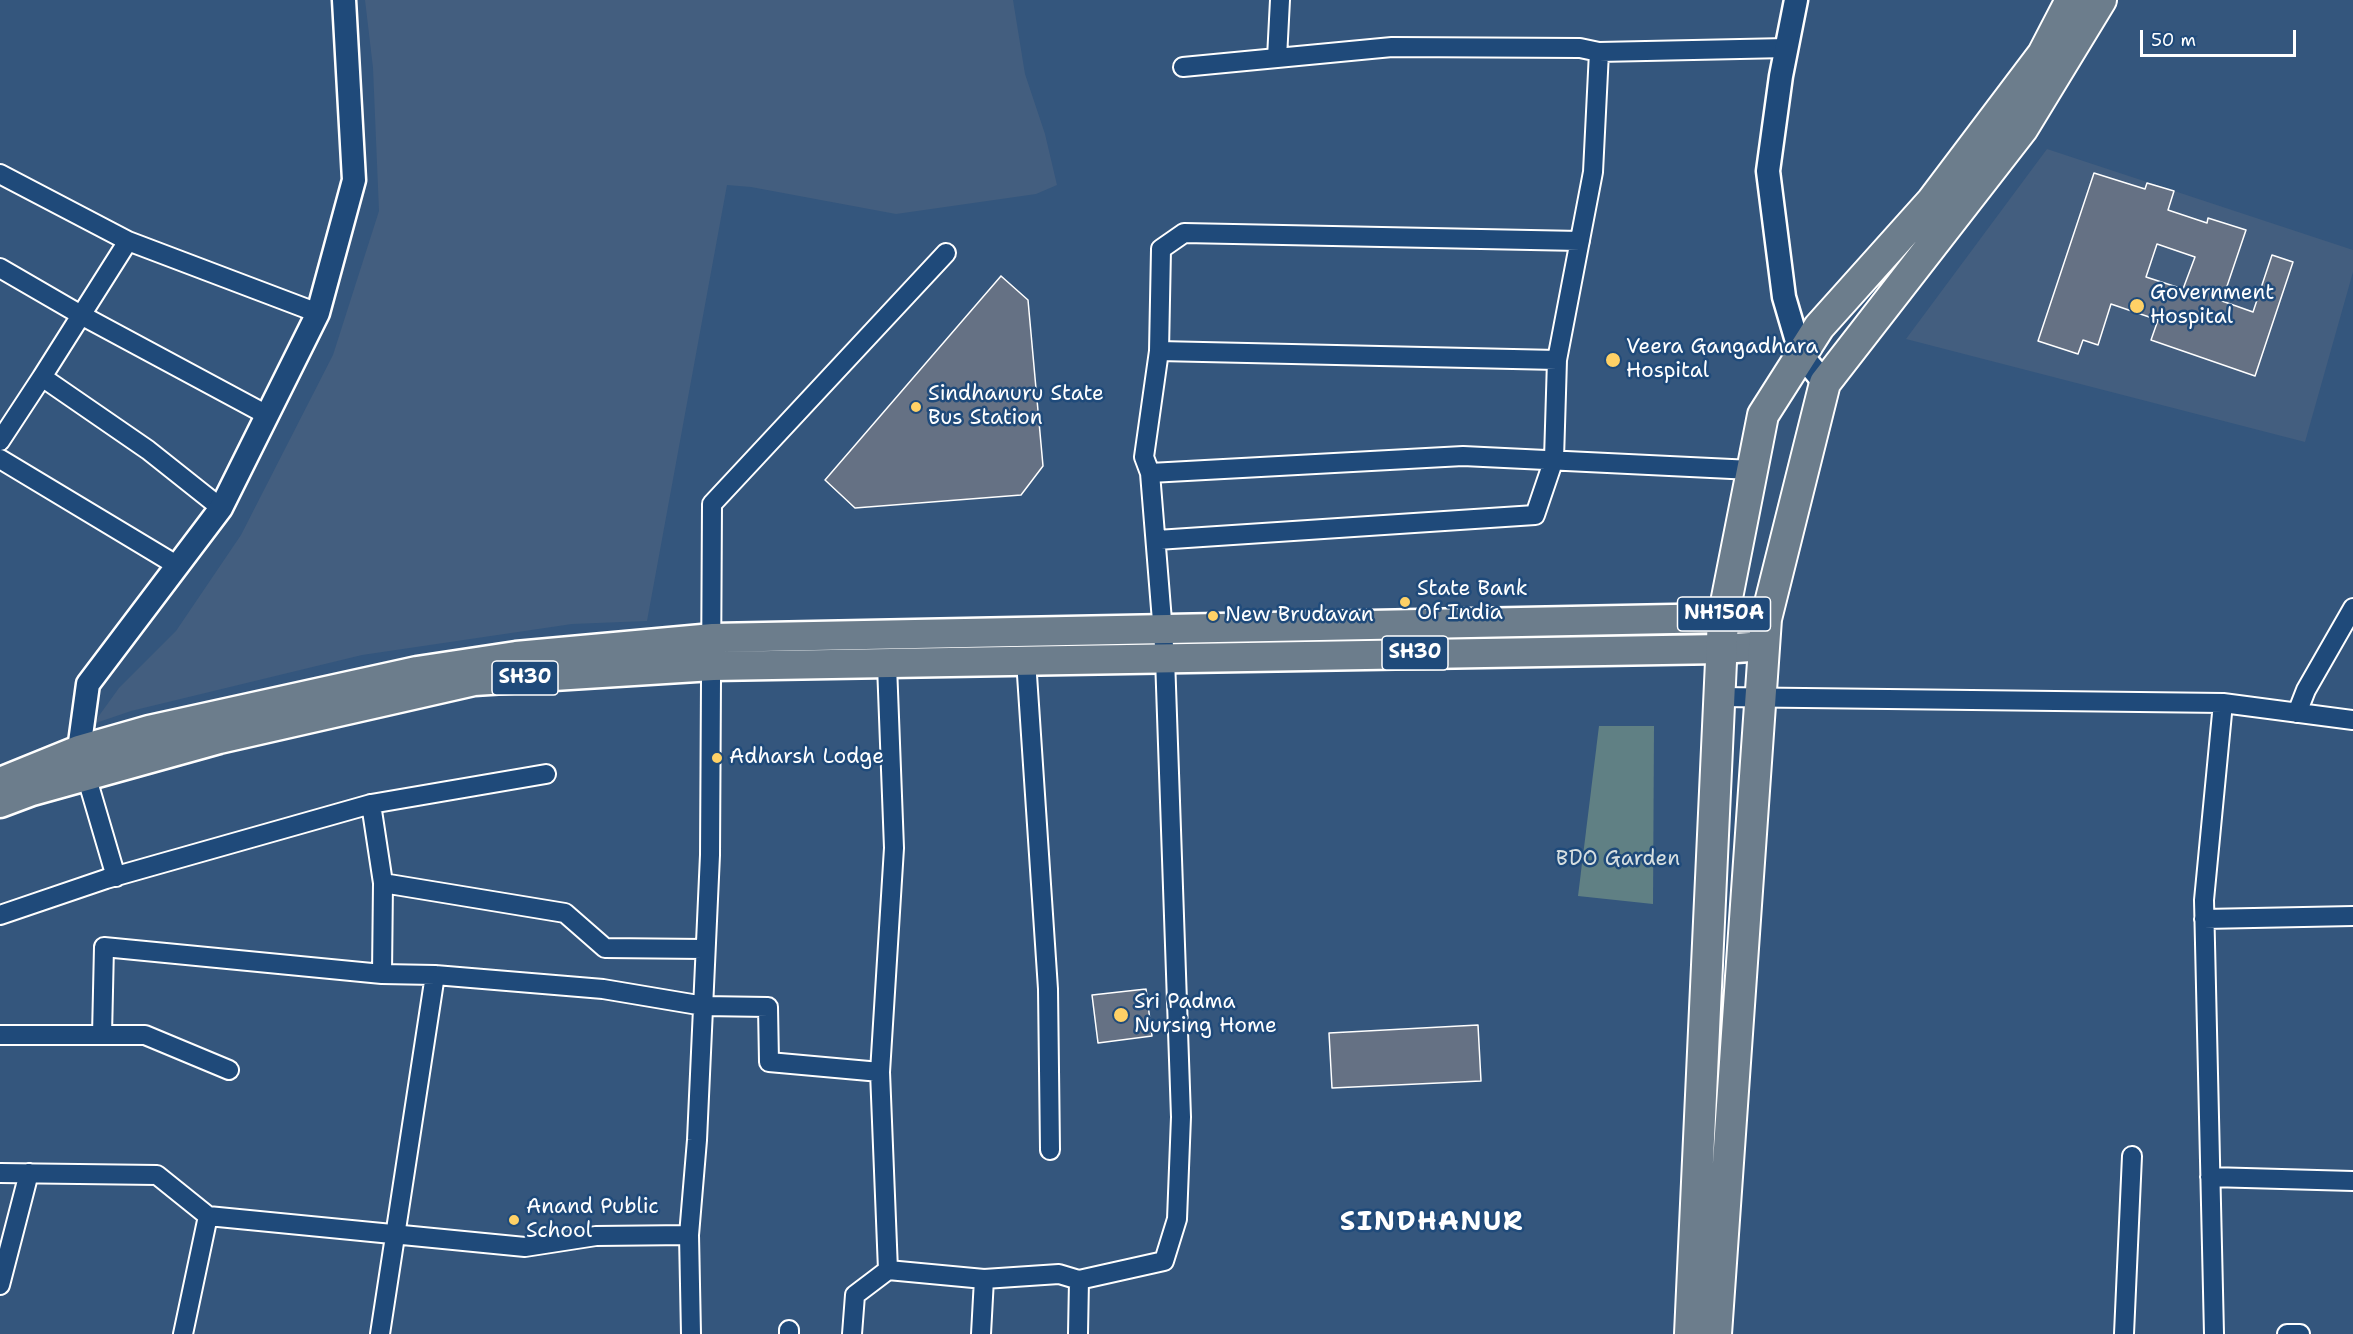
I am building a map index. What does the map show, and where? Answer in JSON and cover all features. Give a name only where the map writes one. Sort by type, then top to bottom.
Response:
[{"type":"highway","name":"NH150A","points":[[1690,1334],[1723,618],[1763,415],[1819,327],[1932,201],[2043,54],[2071,0]]},
{"type":"highway","name":"NH150A","points":[[1716,1334],[1765,633],[1825,383],[2023,128],[2101,0]]},
{"type":"main road","points":[[0,782],[83,763],[149,730],[417,671],[516,656],[712,638],[1164,644],[1723,618],[1765,633]]},
{"type":"main road","name":"SH30","points":[[0,803],[32,791],[83,763],[219,738],[474,681],[713,666],[887,665],[1026,660],[1164,644],[1722,649],[1765,633]]},
{"type":"street","points":[[116,877],[83,763],[88,684],[221,508],[318,313],[354,180],[344,0]]},
{"type":"street","points":[[1277,58],[1280,0]]},
{"type":"street","points":[[1796,0],[1786,48],[1768,171],[1784,297],[1801,355],[1825,383]]},
{"type":"street","points":[[1183,67],[1392,47],[1581,48],[1599,52],[1786,48]]},
{"type":"street","points":[[1157,540],[1535,515],[1554,459],[1557,360],[1593,172],[1599,52]]},
{"type":"street","points":[[0,174],[128,241],[318,313]]},
{"type":"street","points":[[852,1334],[855,1295],[888,1270],[984,1279],[1059,1274],[1079,1280],[1164,1261],[1177,1219],[1181,1117],[1164,644],[1150,473],[1144,457],[1160,351],[1161,249],[1184,233],[1580,241]]},
{"type":"street","points":[[0,441],[128,241]]},
{"type":"street","points":[[691,1334],[689,1235],[704,1006],[710,855],[713,666],[712,504],[946,253]]},
{"type":"street","points":[[0,268],[81,315],[267,415]]},
{"type":"street","points":[[1160,351],[1557,360]]},
{"type":"street","points":[[42,377],[148,450],[221,508]]},
{"type":"street","points":[[1150,473],[1463,456],[1752,470]]},
{"type":"street","points":[[0,459],[178,566]]},
{"type":"street","points":[[2297,712],[2306,690],[2346,638],[2353,608]]},
{"type":"street","points":[[1026,660],[1048,989],[1050,1149]]},
{"type":"street","points":[[887,665],[894,848],[880,1072],[888,1270]]},
{"type":"street","points":[[1720,697],[2223,703],[2353,720]]},
{"type":"street","points":[[2214,1334],[2204,919],[2223,703]]},
{"type":"street","points":[[0,915],[116,877],[371,804],[546,774]]},
{"type":"street","points":[[371,804],[383,884],[382,974]]},
{"type":"street","points":[[383,884],[565,913],[605,948],[705,949]]},
{"type":"street","points":[[2204,919],[2353,916]]},
{"type":"street","points":[[102,1035],[104,946],[382,974],[435,975],[603,990],[704,1006],[768,1007],[769,1062],[880,1072]]},
{"type":"street","points":[[380,1334],[435,975]]},
{"type":"street","points":[[0,1035],[145,1035],[229,1070]]},
{"type":"street","points":[[2124,1334],[2132,1156]]},
{"type":"street","points":[[0,1173],[157,1175],[208,1216],[525,1247],[596,1236],[689,1235]]},
{"type":"street","points":[[0,1285],[29,1173]]},
{"type":"street","points":[[2210,1177],[2353,1180]]},
{"type":"street","points":[[183,1334],[208,1216]]},
{"type":"street","points":[[981,1334],[984,1279]]},
{"type":"street","points":[[1078,1334],[1079,1280]]},
{"type":"street","points":[[2287,1334],[2300,1334]]},
{"type":"shaded area","points":[[365,0],[1013,0],[1025,74],[1045,134],[1057,185],[1036,194],[896,214],[751,187],[727,185],[647,621],[572,624],[362,655],[131,711],[93,724],[119,688],[176,631],[241,535],[333,355],[379,211],[373,68]]},
{"type":"shaded area","name":"Government Hospital","points":[[2047,149],[2353,250],[2353,272],[2305,442],[1906,339]]},
{"type":"green space","name":"BDO Garden","points":[[1599,726],[1654,726],[1653,904],[1578,896]]},
{"type":"building","points":[[2094,173],[2145,189],[2147,183],[2174,191],[2168,210],[2207,223],[2208,218],[2246,230],[2222,301],[2253,312],[2272,255],[2293,262],[2255,376],[2151,340],[2158,320],[2111,304],[2098,345],[2083,340],[2078,354],[2038,341]],"holes":[[[2157,244],[2195,257],[2183,289],[2146,277]]]},
{"type":"building","points":[[1001,276],[1028,300],[1043,466],[1021,495],[855,508],[825,480]]},
{"type":"building","points":[[1146,989],[1152,1036],[1098,1043],[1092,995]]},
{"type":"building","points":[[1478,1025],[1481,1081],[1332,1088],[1329,1033]]},
{"type":"place","name":"Government Hospital","points":[[2137,306]]},
{"type":"place","name":"Veera Gangadhara Hospital","points":[[1613,360]]},
{"type":"place","name":"Sindhanuru State Bus Station","points":[[916,407]]},
{"type":"place","name":"State Bank Of India","points":[[1405,602]]},
{"type":"place","name":"New Brudavan","points":[[1213,616]]},
{"type":"place","name":"Adharsh Lodge","points":[[717,758]]},
{"type":"place","name":"Sri Padma Nursing Home","points":[[1121,1015]]},
{"type":"place","name":"Anand Public School","points":[[514,1220]]},
{"type":"district","name":"SINDHANUR","points":[[1432,1223]]}]
